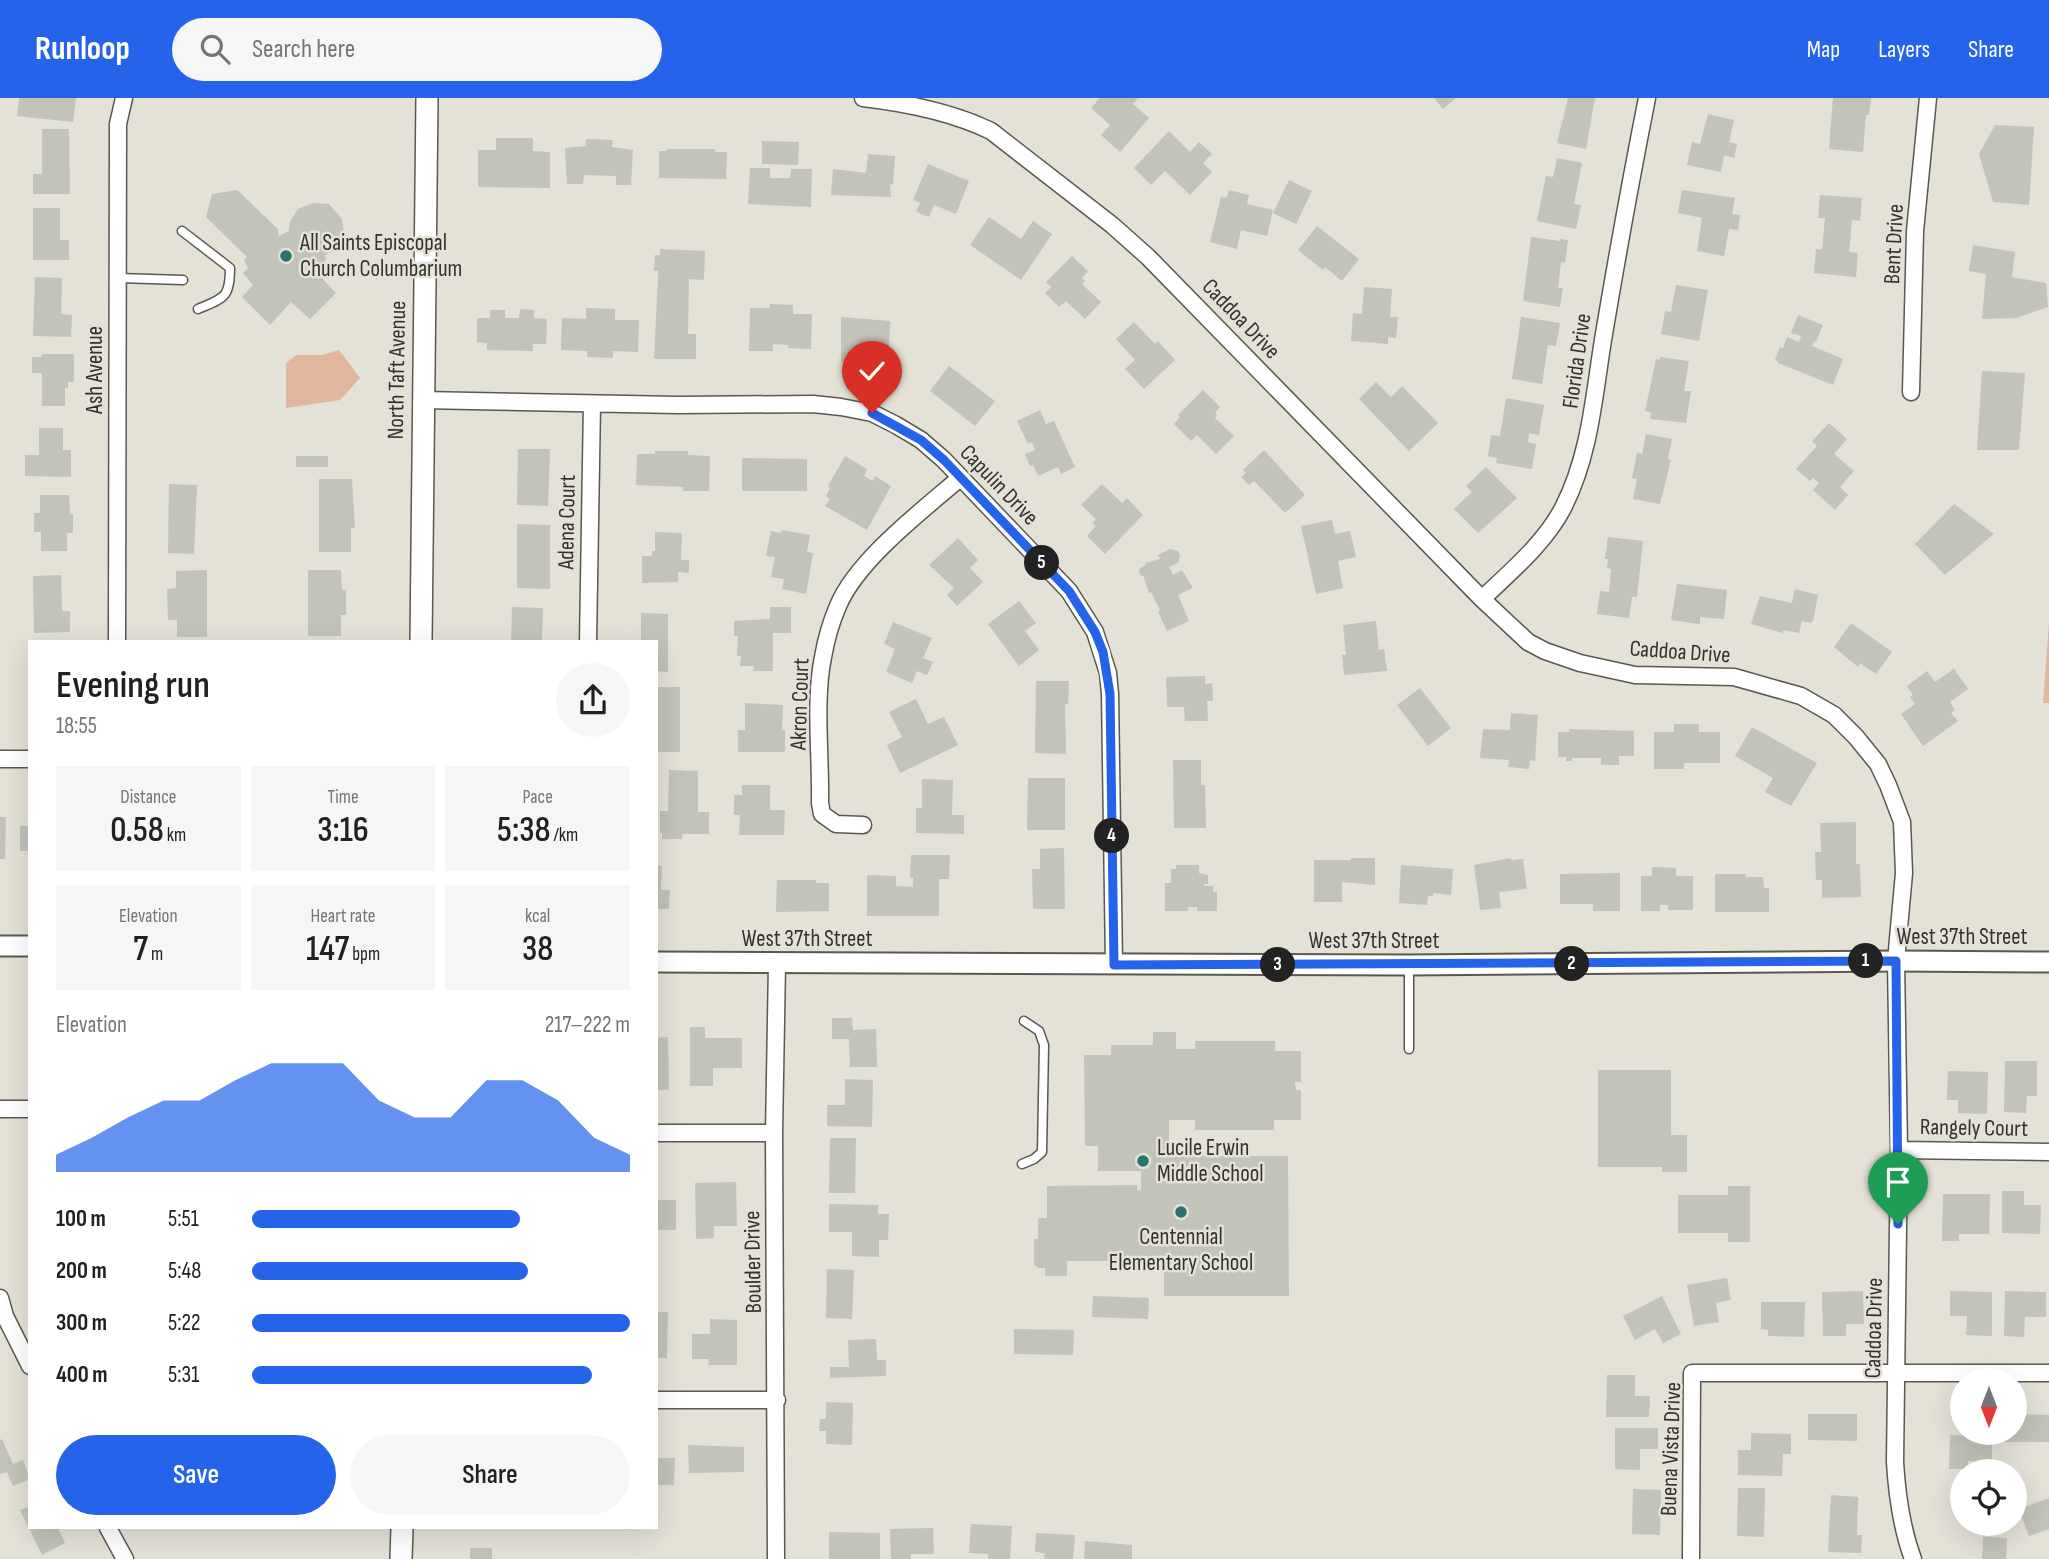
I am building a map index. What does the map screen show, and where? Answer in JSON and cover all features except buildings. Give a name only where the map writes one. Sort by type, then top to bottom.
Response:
[{"type":"main road","name":"North Taft Avenue","points":[[421,640],[427,98]]},
{"type":"main road","points":[[401,1559],[402,1529]]},
{"type":"street","name":"Ash Avenue","points":[[117,640],[118,124],[124,98]]},
{"type":"street","name":"Caddoa Drive","points":[[863,98],[934,111],[983,127],[1112,225],[1148,257],[1482,599],[1528,642],[1580,663],[1635,675],[1734,677],[1788,691],[1834,715],[1878,764],[1897,804],[1902,822],[1905,873],[1896,961],[1899,1150],[1895,1462],[1898,1503],[1906,1542],[1913,1559]]},
{"type":"street","name":"Florida Drive","points":[[1482,599],[1533,549],[1552,525],[1580,467],[1591,429],[1604,331],[1647,98]]},
{"type":"street","name":"Bent Drive","points":[[1911,392],[1915,231],[1928,98]]},
{"type":"street","name":"Capulin Drive","points":[[422,400],[592,404],[813,404],[872,413],[921,440],[1069,591],[1095,632],[1103,652],[1110,694],[1114,965]]},
{"type":"street","name":"Adena Court","points":[[588,640],[592,404]]},
{"type":"street","name":"Akron Court","points":[[863,825],[836,824],[822,814],[822,659],[839,604],[851,583],[888,542],[960,478]]},
{"type":"street","points":[[0,759],[28,759]]},
{"type":"street","points":[[0,946],[28,946]]},
{"type":"street","name":"West 37th Street","points":[[658,962],[1409,965],[2049,962]]},
{"type":"street","name":"Boulder Drive","points":[[776,1559],[774,1133],[777,964]]},
{"type":"street","points":[[0,1109],[28,1109]]},
{"type":"street","points":[[658,1133],[774,1133]]},
{"type":"street","name":"Rangely Court","points":[[1899,1150],[2049,1152]]},
{"type":"street","points":[[0,1298],[2,1316],[28,1362]]},
{"type":"street","points":[[1896,1371],[2049,1373]]},
{"type":"street","name":"Buena Vista Drive","points":[[1691,1559],[1692,1373],[1896,1371]]},
{"type":"street","points":[[658,1399],[777,1399]]},
{"type":"street","points":[[109,1529],[125,1559]]},
{"type":"lane","points":[[182,231],[230,268],[230,287],[220,300],[198,309]]},
{"type":"lane","points":[[118,278],[183,280]]},
{"type":"lane","points":[[1409,965],[1409,1049]]},
{"type":"lane","points":[[1021,1164],[1034,1159],[1042,1152],[1044,1058],[1040,1031],[1024,1021]]},
{"type":"shaded area","points":[[339,350],[360,378],[340,400],[286,408],[286,363],[296,355],[322,355]]},
{"type":"shaded area","points":[[2049,622],[2049,703],[2043,703]]},
{"type":"place","name":"All Saints Episcopal Church Columbarium","points":[[286,256]]},
{"type":"place","name":"Lucile Erwin Middle School","points":[[1143,1161]]},
{"type":"place","name":"Centennial Elementary School","points":[[1181,1212]]},
{"type":"route","points":[[872,413],[921,440],[944,460],[1069,591],[1095,632],[1103,652],[1110,694],[1114,965],[1896,961],[1898,1224]]}]
